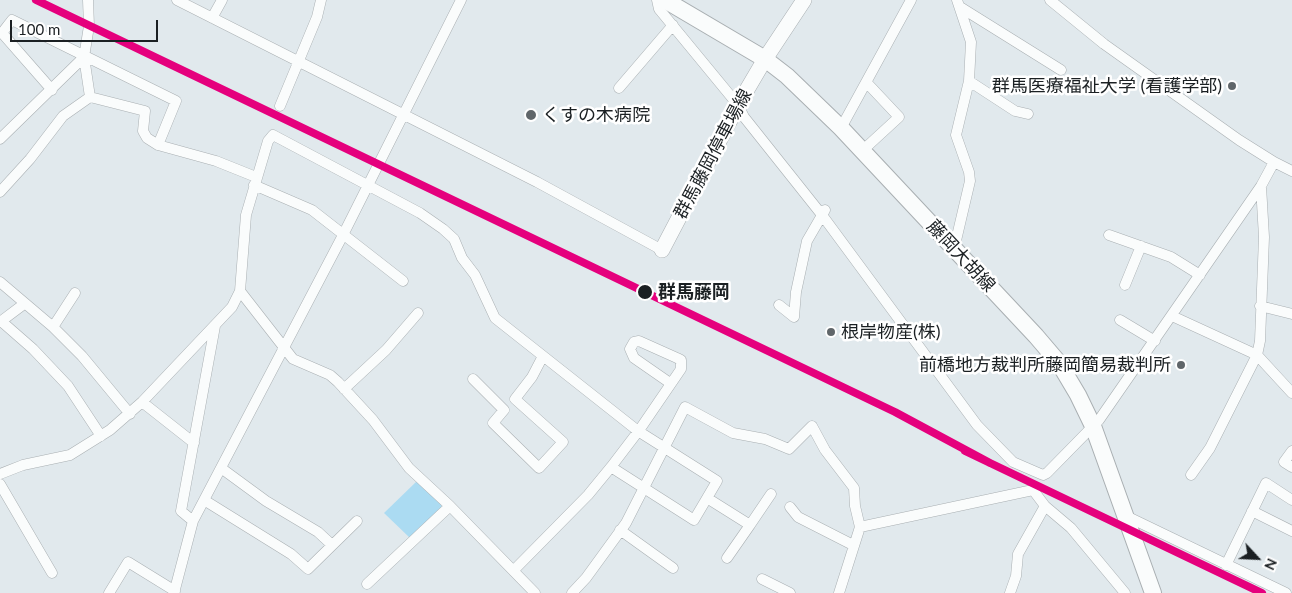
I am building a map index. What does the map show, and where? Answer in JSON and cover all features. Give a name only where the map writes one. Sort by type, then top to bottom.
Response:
[{"type":"main road","name":"藤岡大胡線","points":[[665,0],[765,59],[787,76],[841,128],[1036,336],[1058,363],[1078,394],[1093,426],[1153,593]]},
{"type":"main road","name":"群馬藤岡停車場線","points":[[662,250],[738,105],[765,59],[804,0]]},
{"type":"street","points":[[88,0],[89,26],[84,57],[90,96]]},
{"type":"street","points":[[176,0],[551,190],[662,250]]},
{"type":"street","points":[[212,18],[222,0]]},
{"type":"street","points":[[280,106],[317,17],[321,0]]},
{"type":"street","points":[[109,593],[128,562],[175,592],[193,521],[343,234],[461,0]]},
{"type":"street","points":[[657,0],[659,9],[738,105],[744,117],[823,212],[977,425],[1014,462],[1040,474],[1047,473],[1093,426],[1155,341],[1261,186],[1274,162]]},
{"type":"street","points":[[841,128],[911,0]]},
{"type":"street","points":[[1050,0],[1104,44],[1274,162],[1292,170]]},
{"type":"street","points":[[959,3],[1061,70]]},
{"type":"street","points":[[954,249],[970,181],[970,172],[956,135],[969,81],[971,42],[959,3]]},
{"type":"street","points":[[52,90],[2,33],[12,20],[84,57],[176,100],[158,145]]},
{"type":"street","points":[[619,88],[673,25]]},
{"type":"street","points":[[0,139],[84,57]]},
{"type":"street","points":[[969,81],[1015,111],[1028,114]]},
{"type":"street","points":[[862,151],[899,117],[867,82]]},
{"type":"street","points":[[90,96],[145,111],[144,130],[147,138],[158,145],[216,161],[312,210],[403,281]]},
{"type":"street","points":[[0,192],[30,159],[63,116],[90,96]]},
{"type":"street","points":[[0,474],[23,464],[70,455],[101,436],[130,414],[232,307],[240,291],[242,241],[255,181],[268,141],[274,135],[420,213],[454,239],[462,258],[476,275],[495,318],[638,431],[717,481],[694,520],[611,467]]},
{"type":"street","points":[[1191,475],[1210,448],[1257,355],[1260,341],[1264,237],[1261,186]]},
{"type":"street","points":[[779,305],[794,317],[796,292],[807,242],[823,212]]},
{"type":"street","points":[[1109,235],[1171,257],[1200,275]]},
{"type":"street","points":[[1125,285],[1140,246]]},
{"type":"street","points":[[0,282],[24,304],[53,326],[82,356],[130,414]]},
{"type":"street","points":[[240,291],[293,359],[330,375],[373,420],[409,468],[450,506],[535,593]]},
{"type":"street","points":[[53,326],[75,293]]},
{"type":"street","points":[[24,304],[1,322],[33,349],[68,386],[101,436]]},
{"type":"street","points":[[1260,306],[1292,314]]},
{"type":"street","points":[[344,389],[386,350],[418,313]]},
{"type":"street","points":[[1172,316],[1257,355],[1292,392]]},
{"type":"street","points":[[1120,320],[1155,341]]},
{"type":"street","points":[[193,521],[181,511],[215,326]]},
{"type":"street","points":[[514,570],[611,467],[681,369],[681,360],[639,340],[634,342],[630,349],[634,358],[670,383]]},
{"type":"street","points":[[515,399],[564,442],[539,468],[493,423],[532,377],[543,356]]},
{"type":"street","points":[[474,379],[504,410]]},
{"type":"street","points":[[142,402],[194,443]]},
{"type":"street","points":[[572,593],[586,578],[620,530],[685,407],[733,432],[765,439],[789,449],[812,426],[825,450],[854,488],[855,506],[860,527],[853,544],[839,593]]},
{"type":"street","points":[[1292,451],[1284,462],[1292,467]]},
{"type":"street","points":[[220,468],[266,501],[318,532],[332,545]]},
{"type":"street","points":[[1033,490],[1040,474]]},
{"type":"street","points":[[0,484],[52,573]]},
{"type":"street","points":[[1226,565],[1266,484],[1292,500]]},
{"type":"street","points":[[860,527],[1033,490]]},
{"type":"street","points":[[1033,490],[1045,506],[1071,528],[1125,593]]},
{"type":"street","points":[[727,558],[771,494]]},
{"type":"street","points":[[708,498],[750,525]]},
{"type":"street","points":[[204,500],[291,554],[308,569],[356,521]]},
{"type":"street","points":[[367,584],[450,506]]},
{"type":"street","points":[[1010,593],[1016,576],[1018,554],[1045,506]]},
{"type":"street","points":[[790,507],[798,517],[853,544]]},
{"type":"street","points":[[1252,511],[1292,531]]},
{"type":"street","points":[[1124,515],[1286,593]]},
{"type":"street","points":[[620,530],[673,568]]},
{"type":"street","points":[[762,579],[790,593]]},
{"type":"shaded area","points":[[417,481],[441,504],[442,508],[410,538],[384,513]]},
{"type":"transit line","points":[[36,0],[895,412],[990,463]]},
{"type":"transit line","points":[[965,451],[1262,593]]},
{"type":"place","name":"群馬医療福祉大学 (看護学部)","points":[[1232,86]]},
{"type":"place","name":"くすの木病院","points":[[531,115]]},
{"type":"place","name":"群馬藤岡","points":[[645,292]]},
{"type":"place","name":"根岸物産(株)","points":[[831,332]]},
{"type":"place","name":"前橋地方裁判所藤岡簡易裁判所","points":[[1181,365]]}]
